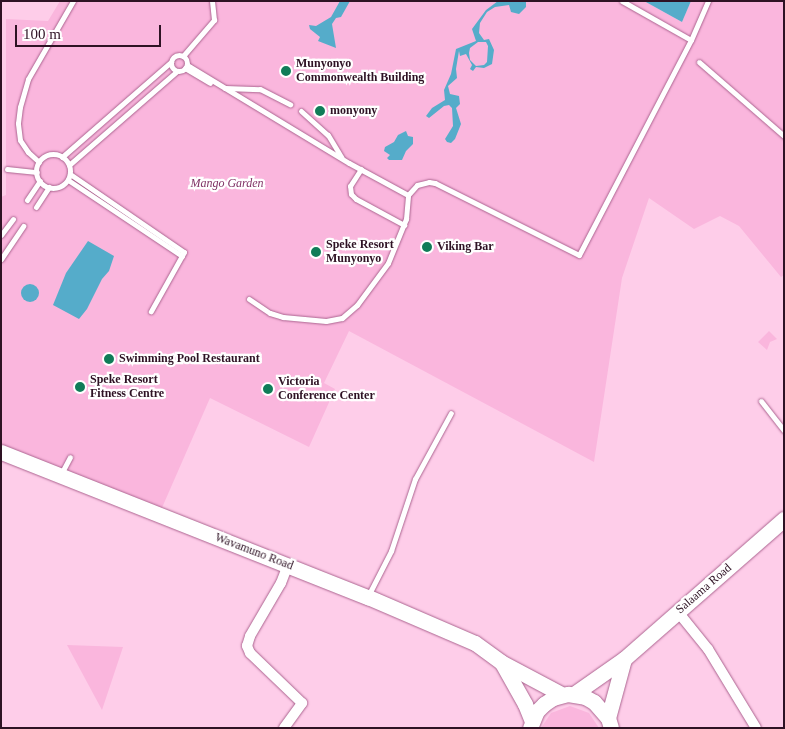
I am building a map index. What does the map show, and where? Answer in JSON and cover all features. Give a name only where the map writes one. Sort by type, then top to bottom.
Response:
[{"type":"main road","name":"Wavamuno Road","points":[[1,452],[368,597],[475,642],[501,662],[568,695],[594,702],[609,723]]},
{"type":"main road","name":"Salaama Road","points":[[531,724],[544,704],[568,695],[624,659],[784,519]]},
{"type":"main road","points":[[609,723],[624,659]]},
{"type":"main road","name":"Wavamuno Road","points":[[501,662],[525,704],[531,724]]},
{"type":"street","points":[[284,728],[302,704],[250,653],[248,646],[250,636],[281,583],[288,565]]},
{"type":"street","points":[[678,612],[708,649],[756,728]]},
{"type":"lane","points":[[39,162],[32,157],[20,140],[18,123],[20,106],[31,73],[73,1]]},
{"type":"lane","points":[[62,157],[171,62],[175,56],[183,56],[214,20],[212,1]]},
{"type":"lane","points":[[622,1],[691,40]]},
{"type":"lane","points":[[249,299],[270,313],[283,317],[326,321],[338,320],[357,306],[379,276],[408,214],[408,195],[417,185],[429,182],[435,183],[579,255],[691,40],[708,1]]},
{"type":"lane","points":[[183,56],[186,66],[349,163],[408,195]]},
{"type":"lane","points":[[171,62],[177,70]]},
{"type":"lane","points":[[699,62],[784,136]]},
{"type":"lane","points":[[69,165],[177,70],[186,66]]},
{"type":"lane","points":[[186,66],[349,163]]},
{"type":"lane","points":[[224,88],[260,89],[290,104]]},
{"type":"lane","points":[[301,111],[328,135],[342,158]]},
{"type":"lane","points":[[53,154],[62,157],[69,165],[69,177],[56,188],[49,187],[40,180],[37,172],[39,162],[44,157],[53,154]]},
{"type":"lane","points":[[7,169],[37,172]]},
{"type":"lane","points":[[361,169],[350,186],[351,194],[356,199],[404,225]]},
{"type":"lane","points":[[69,177],[183,254],[151,310]]},
{"type":"lane","points":[[27,200],[40,180]]},
{"type":"lane","points":[[36,207],[49,187]]},
{"type":"lane","points":[[1,235],[13,219]]},
{"type":"lane","points":[[1,259],[23,226]]},
{"type":"lane","points":[[761,401],[784,430]]},
{"type":"lane","points":[[368,597],[378,582],[394,544],[415,479],[450,413]]},
{"type":"lane","points":[[60,476],[70,457]]},
{"type":"green space","name":"Speke Resort Munyonyo","points":[[60,1],[644,1],[682,22],[691,1],[784,1],[784,275],[781,277],[739,226],[720,216],[694,229],[649,198],[622,278],[594,462],[349,331],[324,383],[335,389],[309,447],[210,398],[161,510],[1,447],[1,197],[6,195],[6,19],[48,21]]},
{"type":"green space","points":[[769,331],[777,339],[770,342],[767,350],[758,342]]},
{"type":"green space","points":[[67,645],[123,647],[102,710]]},
{"type":"green space","points":[[570,706],[589,713],[599,728],[541,728],[551,713]]},
{"type":"water","points":[[340,1],[350,1],[341,17],[336,18],[332,24],[336,48],[318,41],[320,37],[310,29],[309,25],[316,26],[331,17]]},
{"type":"water","points":[[498,1],[526,1],[526,7],[519,14],[511,12],[509,5],[495,7],[487,12],[480,23],[479,33],[484,40],[489,39],[494,50],[492,64],[484,68],[476,67],[473,71],[470,69],[472,65],[466,54],[460,56],[459,51],[456,69],[457,78],[448,86],[450,94],[459,96],[460,104],[456,108],[461,124],[455,139],[451,143],[447,142],[445,139],[453,126],[452,108],[449,105],[444,106],[429,118],[426,116],[432,108],[445,100],[444,90],[451,74],[456,49],[476,41],[472,29],[486,10]],"holes":[[[478,42],[486,42],[488,46],[487,62],[484,65],[476,66],[470,60],[470,48]]]},
{"type":"water","points":[[644,1],[691,1],[682,22]]},
{"type":"water","points":[[406,131],[408,136],[413,137],[413,144],[406,151],[402,160],[389,160],[387,158],[390,155],[384,151],[385,147],[394,142],[398,135]]},
{"type":"water","points":[[88,241],[114,256],[109,271],[102,279],[87,309],[79,319],[53,305],[66,273]]},
{"type":"water","points":[[30,284],[36,287],[39,293],[36,299],[30,302],[24,299],[21,293],[24,287]]},
{"type":"place","name":"Munyonyo Commonwealth Building","points":[[286,71]]},
{"type":"place","name":"monyony","points":[[320,111]]},
{"type":"place","name":"Viking Bar","points":[[427,247]]},
{"type":"place","name":"Speke Resort Munyonyo","points":[[316,252]]},
{"type":"place","name":"Swimming Pool Restaurant","points":[[109,359]]},
{"type":"place","name":"Speke Resort Fitness Centre","points":[[80,387]]},
{"type":"place","name":"Victoria Conference Center","points":[[268,389]]},
{"type":"park label","name":"Mango Garden","points":[[227,184]]}]
